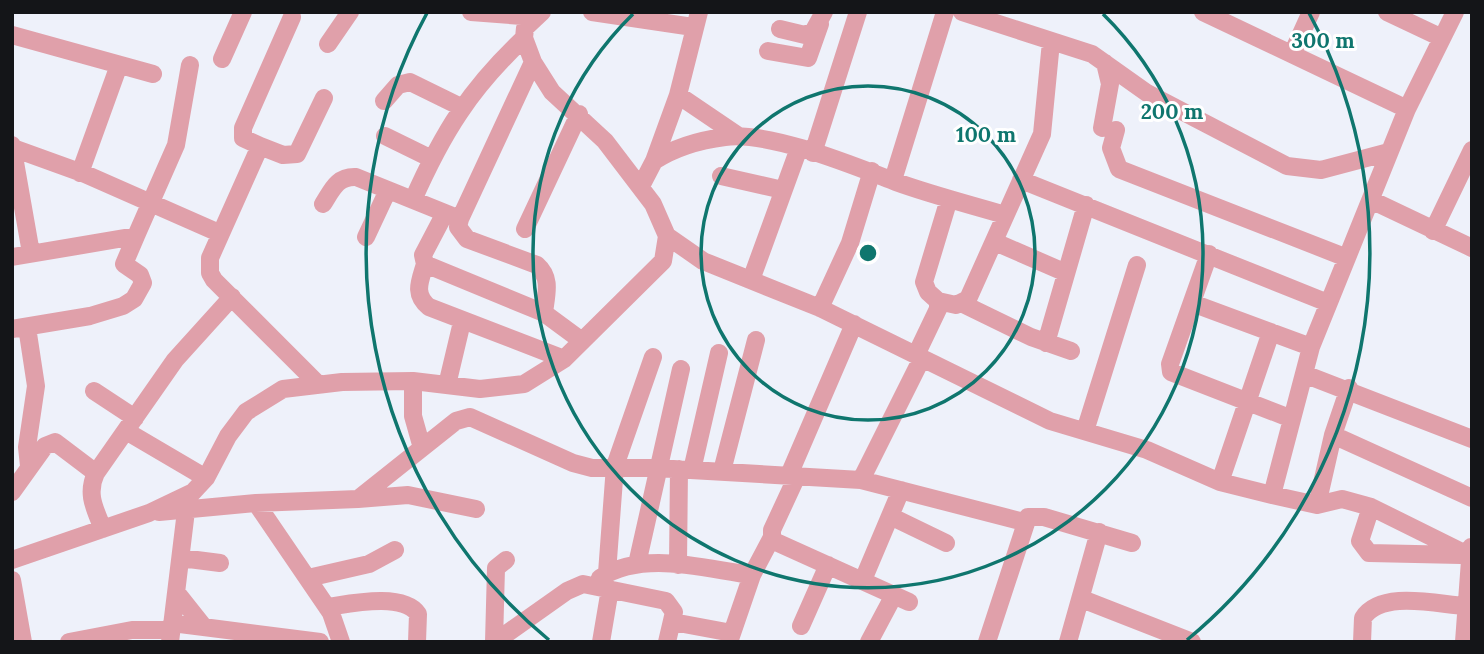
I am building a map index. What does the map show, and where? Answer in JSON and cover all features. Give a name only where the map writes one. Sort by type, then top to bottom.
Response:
[{"type":"street","points":[[222,59],[243,12]]},
{"type":"street","points":[[328,44],[350,12]]},
{"type":"street","points":[[471,12],[537,14]]},
{"type":"street","points":[[592,12],[696,20],[678,96],[654,160],[641,186]]},
{"type":"street","points":[[751,280],[783,190],[806,150],[859,12]]},
{"type":"street","points":[[893,180],[945,12]]},
{"type":"street","points":[[962,12],[1092,54],[1147,93],[1287,166],[1321,170],[1389,152]]},
{"type":"street","points":[[1203,12],[1235,19],[1292,54],[1407,108]]},
{"type":"street","points":[[1292,54],[1311,12]]},
{"type":"street","points":[[1387,12],[1442,38]]},
{"type":"street","points":[[1272,495],[1311,347],[1407,108],[1455,12]]},
{"type":"street","points":[[537,14],[525,28],[524,38],[533,62],[552,92],[579,114],[641,186],[653,204],[667,236],[704,261],[820,308],[1039,416],[1147,450],[1220,482],[1317,505],[1342,499],[1370,507],[1471,552]]},
{"type":"street","points":[[292,17],[243,128],[243,138],[283,155],[296,153],[324,98]]},
{"type":"street","points":[[780,29],[805,35],[822,18]]},
{"type":"street","points":[[768,51],[808,58],[822,18]]},
{"type":"street","points":[[12,35],[153,74]]},
{"type":"street","points":[[413,200],[461,107],[480,81],[524,38]]},
{"type":"street","points":[[962,304],[995,242],[1042,134],[1051,41]]},
{"type":"street","points":[[533,62],[453,216],[423,255],[425,264],[419,296],[429,307],[462,322],[564,359]]},
{"type":"street","points":[[1105,63],[1110,84],[1111,148],[1119,169],[1346,257]]},
{"type":"street","points":[[80,173],[119,65]]},
{"type":"street","points":[[29,466],[27,447],[36,386],[20,328],[90,316],[123,306],[134,299],[143,283],[140,275],[124,264],[180,130],[190,65]]},
{"type":"street","points":[[384,101],[398,85],[410,82],[461,107]]},
{"type":"street","points":[[678,96],[740,137]]},
{"type":"street","points":[[525,229],[579,114]]},
{"type":"street","points":[[385,136],[432,159]]},
{"type":"street","points":[[654,160],[670,151],[726,136],[740,137],[806,150],[948,199],[1005,215]]},
{"type":"street","points":[[260,146],[209,258],[210,273],[317,383]]},
{"type":"street","points":[[13,147],[152,202],[219,233]]},
{"type":"street","points":[[13,147],[31,253]]},
{"type":"street","points":[[1433,231],[1466,177],[1472,150]]},
{"type":"street","points":[[820,308],[850,243],[872,171]]},
{"type":"street","points":[[721,176],[783,190]]},
{"type":"street","points":[[323,204],[338,181],[346,177],[356,177],[453,216],[467,239],[537,265],[544,271],[548,282],[544,313]]},
{"type":"street","points":[[1021,180],[1328,303]]},
{"type":"street","points":[[366,237],[388,190]]},
{"type":"street","points":[[948,199],[924,282],[928,292],[938,301],[962,304],[1046,343],[1071,351]]},
{"type":"street","points":[[1046,343],[1064,272],[1086,205]]},
{"type":"street","points":[[1367,212],[1433,231],[1472,248]]},
{"type":"street","points":[[12,257],[135,236]]},
{"type":"street","points":[[12,560],[149,513],[193,492],[206,478],[228,436],[246,412],[283,389],[317,383],[414,381],[480,389],[524,384],[564,359],[663,261],[667,236]]},
{"type":"street","points":[[995,242],[1064,272]]},
{"type":"street","points":[[1209,254],[1170,364],[1171,372],[1293,419]]},
{"type":"street","points":[[425,264],[544,313],[582,341]]},
{"type":"street","points":[[1085,431],[1137,265]]},
{"type":"street","points":[[103,528],[91,498],[91,484],[96,473],[175,360],[232,297]]},
{"type":"street","points":[[862,480],[919,357],[938,309],[938,301]]},
{"type":"street","points":[[1192,303],[1311,347]]},
{"type":"street","points":[[447,385],[462,322]]},
{"type":"street","points":[[673,622],[730,637],[752,575],[772,537],[793,476],[854,324]]},
{"type":"street","points":[[1220,482],[1271,332]]},
{"type":"street","points":[[722,471],[756,340]]},
{"type":"street","points":[[678,565],[686,470],[719,353]]},
{"type":"street","points":[[601,642],[609,581],[615,466],[653,357]]},
{"type":"street","points":[[637,564],[656,468],[681,369]]},
{"type":"street","points":[[1304,374],[1349,388],[1472,439]]},
{"type":"street","points":[[414,381],[413,416],[422,448]]},
{"type":"street","points":[[1317,505],[1333,435],[1349,388]]},
{"type":"street","points":[[94,391],[130,424],[206,478]]},
{"type":"street","points":[[358,499],[456,421],[470,417],[573,463],[601,468],[615,466],[862,480],[1024,522]]},
{"type":"street","points":[[1333,435],[1472,498]]},
{"type":"street","points":[[12,492],[45,446],[55,442],[96,473]]},
{"type":"street","points":[[863,580],[901,491]]},
{"type":"street","points":[[149,513],[256,503],[408,495],[476,509]]},
{"type":"street","points":[[256,503],[327,607],[341,642]]},
{"type":"street","points":[[1370,507],[1360,541],[1369,553],[1471,552]]},
{"type":"street","points":[[171,632],[186,511]]},
{"type":"street","points":[[988,642],[1024,522],[1034,515],[1132,543]]},
{"type":"street","points":[[890,516],[946,543]]},
{"type":"street","points":[[1068,642],[1098,532]]},
{"type":"street","points":[[772,537],[776,542],[901,598],[869,642]]},
{"type":"street","points":[[308,579],[369,564],[395,550]]},
{"type":"street","points":[[1464,642],[1464,606],[1471,552]]},
{"type":"street","points":[[181,558],[220,563]]},
{"type":"street","points":[[501,640],[496,568],[506,561]]},
{"type":"street","points":[[501,640],[567,591],[591,583],[609,581],[637,564],[678,565],[752,575]]},
{"type":"street","points":[[801,626],[828,565]]},
{"type":"street","points":[[12,580],[23,642]]},
{"type":"street","points":[[609,581],[666,601],[673,607],[673,622],[667,642]]},
{"type":"street","points":[[177,593],[204,627]]},
{"type":"street","points":[[1082,598],[1157,635],[1192,642]]},
{"type":"street","points":[[327,607],[379,601],[411,607],[418,614],[417,642]]},
{"type":"street","points":[[1362,642],[1363,618],[1381,604],[1393,602],[1464,606]]},
{"type":"street","points":[[69,642],[132,629],[171,632],[204,627],[320,642]]}]
